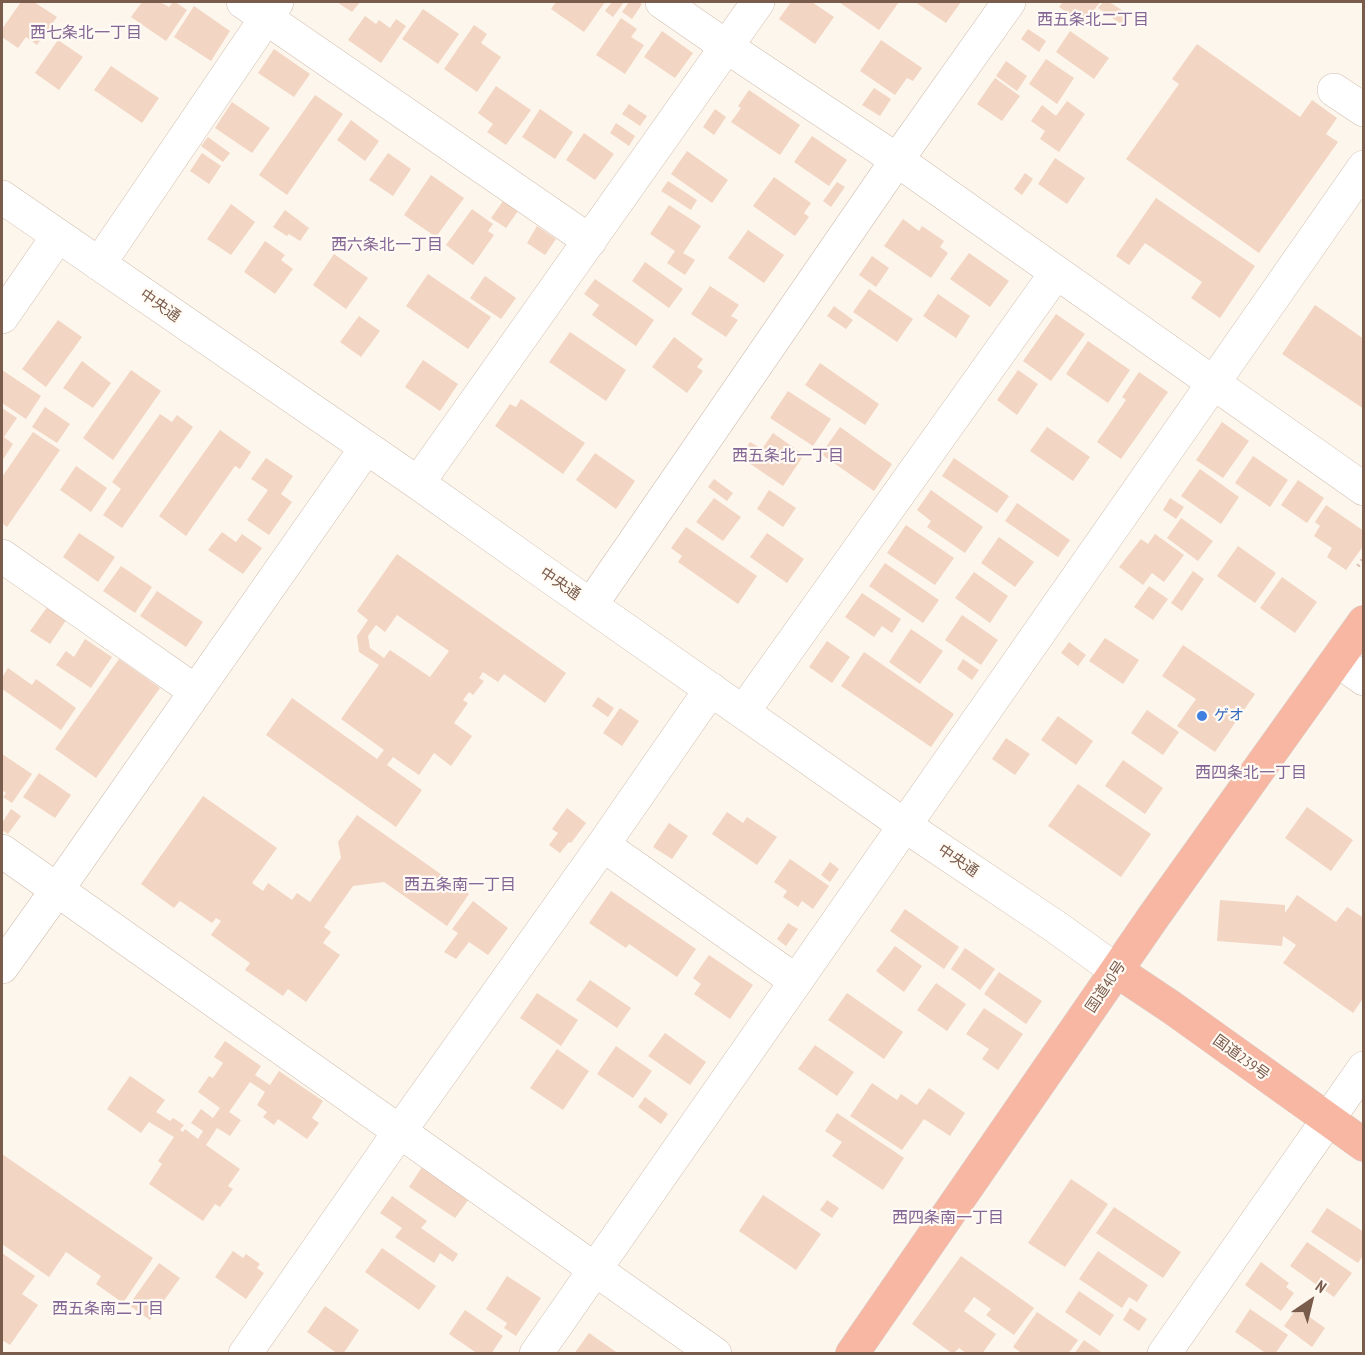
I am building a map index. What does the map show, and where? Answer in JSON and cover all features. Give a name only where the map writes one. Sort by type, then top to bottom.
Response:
[{"type":"highway","name":"国道40号","points":[[852,1353],[1161,907],[1364,622]]},
{"type":"highway","name":"国道239号","points":[[1117,971],[1364,1145]]},
{"type":"street","points":[[662,2],[897,160],[1364,489]]},
{"type":"street","points":[[418,483],[759,2]]},
{"type":"street","points":[[591,605],[897,160],[1009,2]]},
{"type":"street","points":[[99,264],[262,7],[590,241]]},
{"type":"street","points":[[1334,90],[1364,110]]},
{"type":"street","points":[[536,1353],[1364,167]]},
{"type":"street","name":"中央通","points":[[2,197],[418,483],[904,825],[1056,927],[1117,971]]},
{"type":"street","points":[[2,317],[58,236]]},
{"type":"street","points":[[743,712],[1056,273]]},
{"type":"street","points":[[2,967],[366,448]]},
{"type":"street","points":[[2,556],[195,691]]},
{"type":"street","points":[[1337,660],[1364,679]]},
{"type":"street","points":[[245,1353],[711,689]]},
{"type":"street","points":[[603,845],[796,981]]},
{"type":"street","points":[[2,851],[715,1353]]},
{"type":"street","points":[[1164,1353],[1364,1068]]},
{"type":"path","points":[[1358,566],[1364,558]]},
{"type":"building","points":[[21,2],[34,2],[57,17],[37,45],[26,37],[18,48],[2,37],[2,29]]},
{"type":"building","points":[[142,2],[160,2],[169,7],[175,2],[187,10],[166,41],[131,17]]},
{"type":"building","points":[[337,2],[360,2],[352,12]]},
{"type":"building","points":[[556,2],[605,2],[584,32],[551,9]]},
{"type":"building","points":[[612,2],[624,2],[613,17],[605,11]]},
{"type":"building","points":[[629,2],[642,4],[632,19],[622,12]]},
{"type":"building","points":[[791,2],[812,2],[834,17],[815,44],[779,19]]},
{"type":"building","points":[[839,2],[899,2],[879,30]]},
{"type":"building","points":[[915,2],[961,2],[946,23]]},
{"type":"building","points":[[1063,2],[1100,2],[1087,20],[1076,13],[1073,17],[1059,7]]},
{"type":"building","points":[[1103,2],[1109,2],[1128,14],[1121,24],[1098,8]]},
{"type":"building","points":[[194,6],[230,31],[211,61],[174,37]]},
{"type":"building","points":[[423,9],[459,34],[438,64],[402,39]]},
{"type":"building","points":[[365,16],[376,24],[379,20],[390,28],[396,19],[406,26],[381,63],[348,40]]},
{"type":"building","points":[[621,18],[637,29],[631,37],[644,45],[625,74],[596,55]]},
{"type":"building","points":[[474,25],[487,34],[481,43],[501,57],[477,92],[444,69]]},
{"type":"building","points":[[1028,29],[1046,41],[1039,52],[1021,39]]},
{"type":"building","points":[[662,31],[693,53],[675,78],[644,57]]},
{"type":"building","points":[[1070,31],[1109,58],[1094,79],[1056,52]]},
{"type":"building","points":[[58,40],[83,57],[59,90],[35,73]]},
{"type":"building","points":[[881,40],[922,68],[913,81],[907,78],[895,95],[860,71]]},
{"type":"building","points":[[1197,44],[1300,117],[1312,100],[1337,118],[1326,134],[1338,142],[1259,253],[1126,159],[1179,84],[1172,79]]},
{"type":"building","points":[[274,49],[310,74],[294,97],[258,73]]},
{"type":"building","points":[[1046,59],[1074,78],[1057,104],[1029,84]]},
{"type":"building","points":[[1006,61],[1027,76],[1017,91],[996,76]]},
{"type":"building","points":[[111,66],[159,98],[142,123],[94,90]]},
{"type":"building","points":[[995,78],[1020,96],[1002,121],[977,104]]},
{"type":"building","points":[[496,86],[531,110],[506,145],[487,132],[493,124],[478,113]]},
{"type":"building","points":[[874,88],[891,99],[880,116],[862,105]]},
{"type":"building","points":[[749,90],[800,125],[780,155],[731,122],[741,108],[738,106]]},
{"type":"building","points":[[315,95],[343,114],[287,195],[259,175]]},
{"type":"building","points":[[1067,101],[1085,114],[1059,152],[1040,139],[1045,131],[1031,121],[1042,105],[1056,116]]},
{"type":"building","points":[[232,102],[270,128],[252,153],[215,128]]},
{"type":"building","points":[[629,104],[647,116],[640,126],[622,114]]},
{"type":"building","points":[[540,109],[573,132],[555,159],[522,137]]},
{"type":"building","points":[[715,109],[726,117],[714,135],[703,127]]},
{"type":"building","points":[[351,120],[379,141],[365,161],[337,140]]},
{"type":"building","points":[[616,123],[635,136],[629,146],[610,133]]},
{"type":"building","points":[[584,133],[614,154],[595,180],[566,160]]},
{"type":"building","points":[[812,136],[847,160],[829,186],[794,162]]},
{"type":"building","points":[[208,137],[230,153],[223,162],[201,146]]},
{"type":"building","points":[[687,151],[728,180],[712,203],[671,174]]},
{"type":"building","points":[[202,153],[221,166],[209,184],[190,171]]},
{"type":"building","points":[[388,153],[411,169],[393,196],[369,180]]},
{"type":"building","points":[[1055,158],[1085,178],[1067,204],[1038,184]]},
{"type":"building","points":[[1025,173],[1033,179],[1022,195],[1014,189]]},
{"type":"building","points":[[431,175],[464,198],[436,237],[404,215]]},
{"type":"building","points":[[774,177],[811,203],[804,213],[809,217],[795,236],[753,206]]},
{"type":"building","points":[[668,181],[697,200],[691,210],[661,191]]},
{"type":"building","points":[[837,182],[845,187],[831,207],[823,201]]},
{"type":"building","points":[[1156,198],[1255,266],[1220,318],[1191,298],[1202,282],[1145,243],[1129,265],[1116,256]]},
{"type":"building","points":[[503,201],[518,211],[506,228],[491,218]]},
{"type":"building","points":[[231,204],[255,222],[231,255],[207,239]]},
{"type":"building","points":[[669,205],[701,226],[683,253],[695,260],[685,275],[667,263],[675,251],[650,234]]},
{"type":"building","points":[[472,209],[493,224],[488,231],[494,235],[473,265],[446,245]]},
{"type":"building","points":[[285,210],[309,228],[300,241],[273,227]]},
{"type":"building","points":[[903,219],[919,231],[922,226],[944,241],[940,247],[948,253],[931,278],[884,246]]},
{"type":"building","points":[[537,226],[556,239],[545,255],[527,243]]},
{"type":"building","points":[[748,230],[784,255],[764,283],[728,258]]},
{"type":"building","points":[[265,241],[285,255],[281,260],[293,269],[275,294],[244,272]]},
{"type":"building","points":[[969,253],[1009,281],[990,307],[950,279]]},
{"type":"building","points":[[334,254],[368,278],[346,309],[313,285]]},
{"type":"building","points":[[872,256],[889,268],[876,287],[859,275]]},
{"type":"building","points":[[645,262],[683,289],[669,308],[632,281]]},
{"type":"building","points":[[428,274],[491,317],[468,349],[406,306]]},
{"type":"building","points":[[485,276],[516,298],[501,319],[470,298]]},
{"type":"building","points":[[595,279],[654,320],[636,346],[592,315],[599,305],[584,294]]},
{"type":"building","points":[[710,286],[739,305],[731,316],[738,320],[726,337],[691,314]]},
{"type":"building","points":[[869,289],[913,319],[897,342],[853,312]]},
{"type":"building","points":[[938,294],[970,316],[956,338],[923,316]]},
{"type":"building","points":[[1315,305],[1364,339],[1364,409],[1282,354]]},
{"type":"building","points":[[834,306],[853,320],[846,329],[827,316]]},
{"type":"building","points":[[1056,314],[1085,334],[1051,381],[1023,361]]},
{"type":"building","points":[[359,316],[380,331],[361,357],[340,342]]},
{"type":"building","points":[[58,320],[82,337],[46,387],[22,369]]},
{"type":"building","points":[[570,332],[626,370],[606,401],[549,362]]},
{"type":"building","points":[[674,337],[703,359],[697,367],[703,371],[687,393],[652,367]]},
{"type":"building","points":[[1088,341],[1130,370],[1108,403],[1066,374]]},
{"type":"building","points":[[423,360],[458,384],[440,411],[405,387]]},
{"type":"building","points":[[82,361],[111,383],[93,408],[63,388]]},
{"type":"building","points":[[820,363],[879,404],[865,425],[805,385]]},
{"type":"building","points":[[2,370],[41,396],[26,419],[2,403]]},
{"type":"building","points":[[131,370],[161,391],[113,460],[83,438]]},
{"type":"building","points":[[1018,370],[1038,384],[1017,415],[997,400]]},
{"type":"building","points":[[1139,372],[1168,392],[1121,459],[1097,442],[1126,400],[1122,397]]},
{"type":"building","points":[[788,391],[831,419],[813,446],[770,418]]},
{"type":"building","points":[[521,399],[585,443],[563,474],[495,426],[510,404],[516,407]]},
{"type":"building","points":[[45,407],[70,424],[57,443],[32,427]]},
{"type":"building","points":[[2,408],[17,418],[4,437],[13,444],[2,461]]},
{"type":"building","points":[[160,414],[172,422],[177,415],[193,427],[122,528],[103,515],[121,489],[112,482]]},
{"type":"building","points":[[1222,422],[1249,441],[1223,478],[1196,460]]},
{"type":"building","points":[[840,427],[892,464],[874,491],[821,454]]},
{"type":"building","points":[[1047,427],[1090,457],[1073,481],[1030,451]]},
{"type":"building","points":[[220,430],[251,452],[240,469],[235,466],[186,536],[159,516]]},
{"type":"building","points":[[33,432],[60,450],[7,527],[2,523],[2,477]]},
{"type":"building","points":[[773,433],[804,455],[783,486],[740,457],[750,442],[762,449]]},
{"type":"building","points":[[595,453],[635,481],[616,509],[576,480]]},
{"type":"building","points":[[1253,456],[1288,480],[1270,507],[1235,483]]},
{"type":"building","points":[[266,458],[293,476],[281,494],[292,502],[269,535],[247,520],[268,490],[251,479]]},
{"type":"building","points":[[954,458],[1009,496],[997,513],[942,476]]},
{"type":"building","points":[[76,466],[107,488],[91,512],[60,490]]},
{"type":"building","points":[[1200,469],[1239,497],[1221,524],[1181,496]]},
{"type":"building","points":[[714,479],[733,493],[727,501],[708,487]]},
{"type":"building","points":[[1298,480],[1324,498],[1307,523],[1281,505]]},
{"type":"building","points":[[769,490],[796,508],[783,527],[757,509]]},
{"type":"building","points":[[931,490],[983,527],[965,553],[927,527],[931,521],[917,510]]},
{"type":"building","points":[[714,498],[741,517],[723,541],[696,522]]},
{"type":"building","points":[[1170,498],[1184,507],[1176,519],[1163,510]]},
{"type":"building","points":[[1017,503],[1070,540],[1058,557],[1005,521]]},
{"type":"building","points":[[1326,505],[1364,531],[1364,545],[1346,570],[1327,557],[1332,548],[1314,536],[1320,526],[1315,522]]},
{"type":"building","points":[[1181,518],[1213,541],[1198,561],[1167,538]]},
{"type":"building","points":[[906,525],[954,558],[935,585],[887,553]]},
{"type":"building","points":[[686,527],[757,576],[738,604],[678,562],[682,556],[671,548]]},
{"type":"building","points":[[222,532],[236,542],[242,534],[262,548],[243,574],[208,550]]},
{"type":"building","points":[[79,533],[115,557],[98,582],[63,557]]},
{"type":"building","points":[[767,533],[804,559],[787,583],[750,557]]},
{"type":"building","points":[[1155,534],[1184,555],[1164,582],[1152,573],[1143,585],[1119,567],[1141,539],[1148,544]]},
{"type":"building","points":[[999,537],[1034,562],[1015,587],[981,563]]},
{"type":"building","points":[[1238,546],[1276,573],[1255,603],[1217,576]]},
{"type":"building","points":[[397,554],[566,673],[545,703],[504,674],[498,682],[483,672],[479,678],[484,681],[473,695],[469,692],[463,700],[468,703],[454,723],[472,736],[451,766],[434,753],[419,775],[393,757],[387,765],[422,790],[396,827],[266,735],[292,698],[377,759],[384,750],[341,719],[379,665],[359,652],[357,636],[368,620],[357,611]],"holes":[[[397,615],[449,651],[430,677],[390,650],[384,658],[370,648],[368,636],[376,625],[385,632]]]},
{"type":"building","points":[[885,563],[939,600],[923,623],[869,586]]},
{"type":"building","points":[[121,566],[152,587],[135,613],[103,591]]},
{"type":"building","points":[[1193,571],[1204,579],[1182,611],[1171,603]]},
{"type":"building","points":[[974,572],[1008,596],[990,623],[955,598]]},
{"type":"building","points":[[1282,577],[1317,602],[1295,633],[1260,608]]},
{"type":"building","points":[[1149,586],[1168,599],[1153,620],[1134,607]]},
{"type":"building","points":[[157,591],[203,622],[186,647],[140,616]]},
{"type":"building","points":[[862,593],[901,619],[892,633],[882,626],[874,637],[845,617]]},
{"type":"building","points":[[48,606],[67,619],[50,644],[30,631]]},
{"type":"building","points":[[962,615],[998,640],[981,665],[945,640]]},
{"type":"building","points":[[911,629],[943,651],[920,684],[889,662]]},
{"type":"building","points":[[1105,638],[1139,660],[1123,684],[1089,661]]},
{"type":"building","points":[[85,639],[112,657],[91,688],[56,665],[66,651],[74,657]]},
{"type":"building","points":[[827,641],[850,657],[832,683],[809,667]]},
{"type":"building","points":[[1069,642],[1086,655],[1078,666],[1061,653]]},
{"type":"building","points":[[1183,645],[1255,694],[1215,752],[1177,726],[1196,699],[1162,676]]},
{"type":"building","points":[[864,652],[954,714],[931,747],[841,686]]},
{"type":"building","points":[[119,659],[160,688],[96,778],[55,749]]},
{"type":"building","points":[[963,659],[979,670],[972,680],[957,669]]},
{"type":"building","points":[[8,668],[32,685],[36,679],[76,708],[61,730],[2,689],[2,678]]},
{"type":"building","points":[[598,697],[614,708],[608,717],[592,706]]},
{"type":"building","points":[[620,708],[639,721],[622,746],[603,733]]},
{"type":"building","points":[[1147,710],[1179,732],[1163,755],[1131,733]]},
{"type":"building","points":[[1058,716],[1093,741],[1076,765],[1041,740]]},
{"type":"building","points":[[1006,738],[1030,754],[1015,775],[992,759]]},
{"type":"building","points":[[2,754],[32,774],[12,803],[3,797],[6,793],[2,790]]},
{"type":"building","points":[[1123,760],[1163,788],[1145,814],[1105,786]]},
{"type":"building","points":[[39,773],[71,795],[55,818],[23,797]]},
{"type":"building","points":[[1078,784],[1151,834],[1121,877],[1048,826]]},
{"type":"building","points":[[203,796],[277,848],[252,883],[263,891],[268,883],[292,900],[297,893],[310,902],[341,858],[338,842],[357,815],[469,894],[447,926],[384,882],[353,886],[324,927],[331,932],[323,943],[340,955],[306,1002],[288,989],[283,996],[245,970],[250,963],[211,935],[221,921],[216,918],[212,923],[180,901],[174,908],[141,884]]},
{"type":"building","points":[[1307,807],[1353,840],[1331,871],[1285,838]]},
{"type":"building","points":[[567,808],[586,823],[560,853],[549,845],[558,833],[552,829]]},
{"type":"building","points":[[11,809],[21,816],[8,834],[2,830],[2,823]]},
{"type":"building","points":[[727,812],[743,823],[747,817],[777,837],[757,865],[712,834]]},
{"type":"building","points":[[669,823],[688,836],[672,859],[653,847]]},
{"type":"building","points":[[790,859],[829,886],[813,909],[802,901],[798,907],[783,897],[787,891],[774,882]]},
{"type":"building","points":[[830,862],[839,869],[830,882],[821,875]]},
{"type":"building","points":[[611,891],[696,949],[677,977],[629,944],[626,948],[589,923]]},
{"type":"building","points":[[1297,895],[1336,922],[1347,907],[1364,918],[1364,997],[1353,1013],[1283,963],[1296,945],[1283,936],[1282,946],[1217,941],[1220,900],[1285,905],[1285,913]]},
{"type":"building","points":[[473,901],[508,928],[488,955],[469,942],[456,959],[444,952],[458,933],[452,929]]},
{"type":"building","points":[[905,909],[959,947],[944,969],[890,931]]},
{"type":"building","points":[[788,923],[798,929],[786,946],[777,939]]},
{"type":"building","points":[[895,946],[922,966],[904,992],[876,971]]},
{"type":"building","points":[[965,948],[995,969],[980,990],[951,969]]},
{"type":"building","points":[[709,955],[753,985],[730,1019],[694,994],[701,984],[693,978]]},
{"type":"building","points":[[999,972],[1042,1001],[1026,1024],[984,994]]},
{"type":"building","points":[[590,980],[631,1008],[617,1028],[576,1000]]},
{"type":"building","points":[[936,983],[966,1004],[947,1031],[917,1010]]},
{"type":"building","points":[[537,993],[578,1020],[561,1046],[520,1018]]},
{"type":"building","points":[[847,993],[903,1032],[884,1059],[828,1020]]},
{"type":"building","points":[[984,1008],[1023,1034],[998,1070],[982,1059],[989,1049],[966,1034]]},
{"type":"building","points":[[665,1033],[706,1062],[690,1085],[648,1056]]},
{"type":"building","points":[[225,1041],[261,1066],[255,1075],[270,1085],[279,1071],[323,1101],[312,1118],[319,1123],[307,1139],[278,1119],[274,1125],[263,1117],[267,1112],[257,1105],[265,1092],[250,1082],[229,1112],[241,1120],[230,1136],[217,1128],[206,1145],[240,1169],[228,1186],[233,1189],[220,1207],[215,1204],[203,1221],[149,1184],[162,1164],[158,1161],[174,1137],[149,1122],[141,1133],[107,1109],[130,1076],[165,1100],[156,1112],[170,1121],[173,1118],[184,1125],[180,1130],[183,1132],[185,1129],[198,1139],[203,1131],[191,1123],[201,1109],[213,1118],[220,1108],[198,1092],[209,1076],[213,1078],[223,1063],[214,1057]]},
{"type":"building","points":[[815,1045],[854,1072],[837,1096],[798,1069]]},
{"type":"building","points":[[616,1046],[652,1071],[633,1098],[597,1074]]},
{"type":"building","points":[[557,1049],[589,1071],[563,1110],[530,1088]]},
{"type":"building","points":[[872,1083],[897,1100],[901,1094],[917,1105],[929,1088],[965,1113],[950,1136],[924,1119],[902,1150],[850,1116]]},
{"type":"building","points":[[645,1097],[668,1114],[661,1124],[638,1107]]},
{"type":"building","points":[[837,1113],[904,1158],[883,1190],[832,1156],[842,1142],[825,1131]]},
{"type":"building","points":[[2,1154],[153,1258],[123,1303],[96,1284],[101,1276],[66,1252],[49,1277],[2,1244]]},
{"type":"building","points":[[422,1167],[469,1199],[455,1218],[409,1187]]},
{"type":"building","points":[[1071,1179],[1108,1204],[1065,1267],[1028,1243]]},
{"type":"building","points":[[763,1195],[821,1234],[796,1270],[739,1231]]},
{"type":"building","points":[[392,1196],[427,1221],[421,1228],[458,1254],[453,1262],[440,1253],[434,1263],[395,1237],[402,1228],[380,1213]]},
{"type":"building","points":[[827,1200],[839,1208],[832,1218],[820,1210]]},
{"type":"building","points":[[1114,1207],[1181,1252],[1163,1278],[1096,1233]]},
{"type":"building","points":[[1327,1208],[1364,1232],[1364,1254],[1358,1263],[1311,1232]]},
{"type":"building","points":[[1307,1242],[1352,1273],[1334,1297],[1290,1266]]},
{"type":"building","points":[[382,1248],[436,1286],[419,1310],[365,1272]]},
{"type":"building","points":[[233,1251],[243,1258],[246,1254],[260,1264],[257,1268],[264,1273],[246,1299],[215,1277]]},
{"type":"building","points":[[1098,1251],[1148,1285],[1137,1302],[1129,1297],[1122,1308],[1079,1279]]},
{"type":"building","points":[[2,1253],[35,1276],[22,1294],[38,1305],[10,1345],[2,1340]]},
{"type":"building","points":[[961,1256],[1034,1308],[1014,1335],[986,1315],[991,1309],[974,1297],[964,1311],[996,1334],[982,1354],[967,1354],[959,1348],[953,1354],[912,1324]]},
{"type":"building","points":[[1261,1262],[1289,1283],[1286,1287],[1294,1293],[1281,1311],[1245,1285]]},
{"type":"building","points":[[159,1263],[180,1278],[150,1320],[129,1305]]},
{"type":"building","points":[[507,1276],[541,1298],[516,1336],[504,1328],[507,1323],[486,1309]]},
{"type":"building","points":[[1079,1291],[1114,1315],[1100,1336],[1065,1312]]},
{"type":"building","points":[[325,1306],[359,1330],[343,1354],[338,1354],[307,1332]]},
{"type":"building","points":[[1130,1308],[1147,1319],[1139,1331],[1123,1320]]},
{"type":"building","points":[[1297,1308],[1325,1328],[1312,1347],[1284,1326]]},
{"type":"building","points":[[1250,1309],[1288,1335],[1275,1354],[1267,1354],[1235,1332]]},
{"type":"building","points":[[465,1310],[503,1336],[491,1354],[478,1354],[449,1334]]},
{"type":"building","points":[[1037,1312],[1078,1340],[1068,1354],[1023,1354],[1013,1347]]},
{"type":"building","points":[[589,1333],[619,1354],[574,1354]]},
{"type":"building","points":[[1084,1340],[1104,1354],[1074,1354]]},
{"type":"place","name":"ゲオ","points":[[1202,716]]},
{"type":"district","name":"西五条北二丁目","points":[[1093,20]]},
{"type":"district","name":"西七条北一丁目","points":[[86,33]]},
{"type":"district","name":"西六条北一丁目","points":[[387,245]]},
{"type":"district","name":"西五条北一丁目","points":[[788,456]]},
{"type":"district","name":"西四条北一丁目","points":[[1251,773]]},
{"type":"district","name":"西五条南一丁目","points":[[460,885]]},
{"type":"district","name":"西四条南一丁目","points":[[948,1218]]},
{"type":"district","name":"西五条南二丁目","points":[[108,1309]]}]
